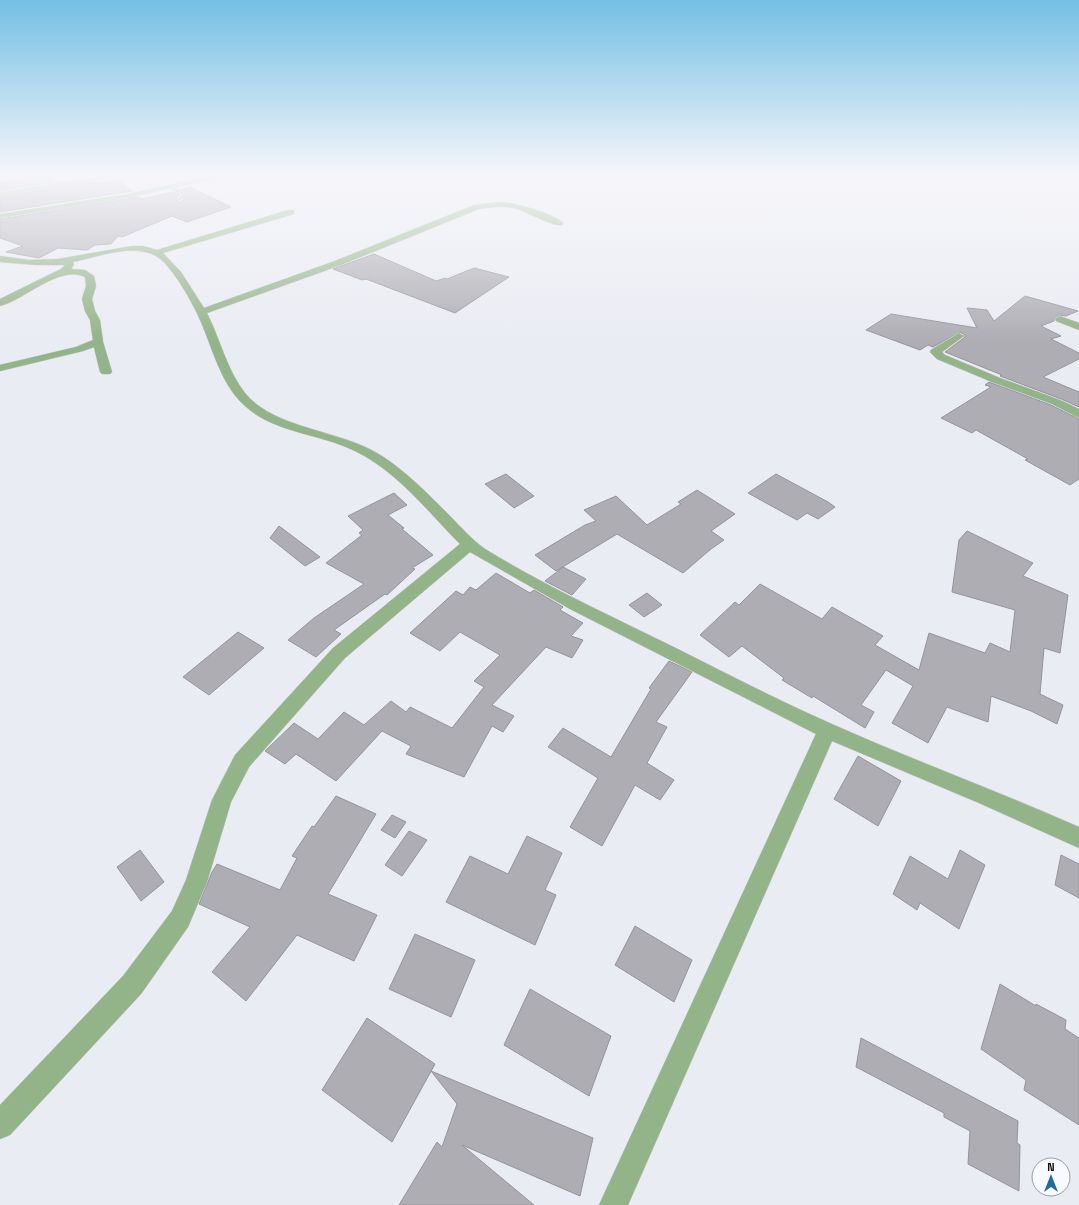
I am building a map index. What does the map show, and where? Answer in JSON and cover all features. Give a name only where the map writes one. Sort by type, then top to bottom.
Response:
[{"type":"street","points":[[156,253],[231,230]]},
{"type":"street","points":[[201,312],[338,263],[418,230]]},
{"type":"street","points":[[0,303],[66,266],[114,251],[145,249],[156,253],[164,258],[175,270],[201,312],[236,389],[247,402],[276,420],[344,441],[369,453],[396,471],[449,523],[469,545],[495,561],[611,624],[827,731],[1030,814],[1079,838]]},
{"type":"street","points":[[0,259],[66,266],[89,276],[91,286],[87,299],[90,311],[95,320],[98,342],[106,372]]},
{"type":"street","points":[[1060,319],[1079,327]]},
{"type":"street","points":[[959,336],[935,352],[941,357],[996,380],[1056,402],[1079,414]]},
{"type":"street","points":[[0,368],[79,350],[98,342]]},
{"type":"street","points":[[0,1125],[132,985],[180,919],[196,882],[222,800],[242,761],[339,653],[469,545]]},
{"type":"street","points":[[613,1205],[827,731]]},
{"type":"building","points":[[0,230],[138,230],[122,237],[118,236],[111,244],[95,245],[87,250],[58,248],[39,258],[6,252],[23,246],[0,238]]},
{"type":"building","points":[[374,254],[436,281],[445,278],[447,279],[474,268],[509,277],[455,313],[366,279],[362,280],[333,269]]},
{"type":"building","points":[[1025,296],[1078,311],[1066,316],[1059,315],[1054,319],[1054,321],[1041,326],[1061,336],[1051,339],[1079,353],[1079,359],[1043,377],[1079,392],[1079,407],[1000,376],[1002,375],[945,352],[965,337],[965,335],[960,332],[933,347],[928,345],[920,350],[866,330],[891,314],[977,328],[967,308],[987,310],[994,321]]},
{"type":"building","points":[[989,382],[1051,405],[1079,419],[1079,479],[1070,485],[1025,460],[1028,459],[976,430],[972,433],[941,418],[991,387],[985,385]]},
{"type":"building","points":[[506,474],[534,496],[514,508],[485,484]]},
{"type":"building","points":[[776,474],[835,507],[818,519],[807,513],[797,520],[748,493]]},
{"type":"building","points":[[697,490],[735,514],[711,531],[724,540],[683,573],[617,534],[556,571],[535,555],[585,525],[596,521],[584,510],[616,496],[647,525],[681,504],[678,502]]},
{"type":"building","points":[[394,493],[407,505],[388,515],[433,555],[412,568],[415,569],[387,595],[385,594],[334,630],[341,634],[316,657],[288,640],[314,618],[364,584],[326,563],[362,535],[359,533],[363,530],[348,516]]},
{"type":"building","points":[[279,526],[320,557],[305,566],[270,538]]},
{"type":"building","points":[[967,531],[1033,563],[1023,576],[1068,595],[1060,653],[1044,648],[1040,694],[1063,705],[1057,724],[1031,711],[991,696],[988,722],[947,707],[928,743],[892,723],[913,686],[886,670],[861,705],[874,712],[865,728],[813,696],[812,698],[782,680],[784,678],[742,646],[729,657],[700,635],[735,602],[739,605],[760,584],[822,619],[832,607],[883,636],[875,645],[919,670],[929,633],[985,653],[990,643],[1010,652],[1015,610],[952,592],[959,540]]},
{"type":"building","points":[[563,567],[586,579],[572,595],[545,581]]},
{"type":"building","points":[[496,573],[530,593],[534,590],[563,607],[560,610],[583,623],[571,636],[583,640],[572,658],[546,647],[492,705],[514,716],[503,732],[492,726],[464,777],[406,754],[411,746],[382,731],[336,781],[296,754],[285,764],[265,751],[294,723],[318,739],[344,712],[364,725],[391,701],[406,712],[410,707],[452,728],[484,687],[474,681],[500,655],[460,632],[440,651],[410,633],[456,591],[463,595],[470,587],[476,590]]},
{"type":"building","points":[[647,593],[662,605],[644,617],[629,605]]},
{"type":"building","points":[[238,632],[264,648],[209,695],[183,677]]},
{"type":"building","points":[[669,661],[692,672],[656,722],[667,727],[647,763],[674,780],[660,800],[635,785],[602,846],[570,827],[598,778],[548,747],[563,728],[611,757],[651,689],[649,688]]},
{"type":"building","points":[[858,756],[901,781],[878,826],[834,799]]},
{"type":"building","points":[[336,796],[376,814],[328,894],[377,915],[354,961],[297,935],[246,1001],[212,972],[250,927],[199,904],[212,872],[217,864],[280,890],[297,858],[292,856],[312,826],[314,827]]},
{"type":"building","points":[[392,815],[406,822],[395,838],[381,830]]},
{"type":"building","points":[[409,831],[427,840],[402,876],[385,865]]},
{"type":"building","points":[[527,836],[562,853],[545,890],[556,895],[535,945],[446,902],[470,856],[508,874]]},
{"type":"building","points":[[140,850],[164,882],[141,901],[117,867]]},
{"type":"building","points":[[960,850],[985,865],[959,929],[920,903],[917,910],[893,894],[910,856],[948,879]]},
{"type":"building","points":[[1061,855],[1079,864],[1079,898],[1055,885]]},
{"type":"building","points":[[635,926],[692,960],[674,1002],[615,965]]},
{"type":"building","points":[[415,934],[475,960],[451,1017],[389,989]]},
{"type":"building","points":[[1000,984],[1036,1006],[1036,1004],[1066,1020],[1065,1029],[1079,1038],[1079,1125],[1024,1090],[1026,1080],[981,1049]]},
{"type":"building","points":[[530,989],[611,1036],[589,1096],[504,1045]]},
{"type":"building","points":[[367,1018],[435,1064],[392,1142],[322,1090]]},
{"type":"building","points":[[861,1038],[1018,1121],[1017,1143],[1020,1145],[1019,1191],[968,1164],[970,1131],[944,1117],[944,1113],[856,1067]]},
{"type":"building","points":[[431,1071],[593,1138],[580,1196],[462,1145],[534,1205],[399,1205],[437,1142],[442,1147],[457,1104]]}]
